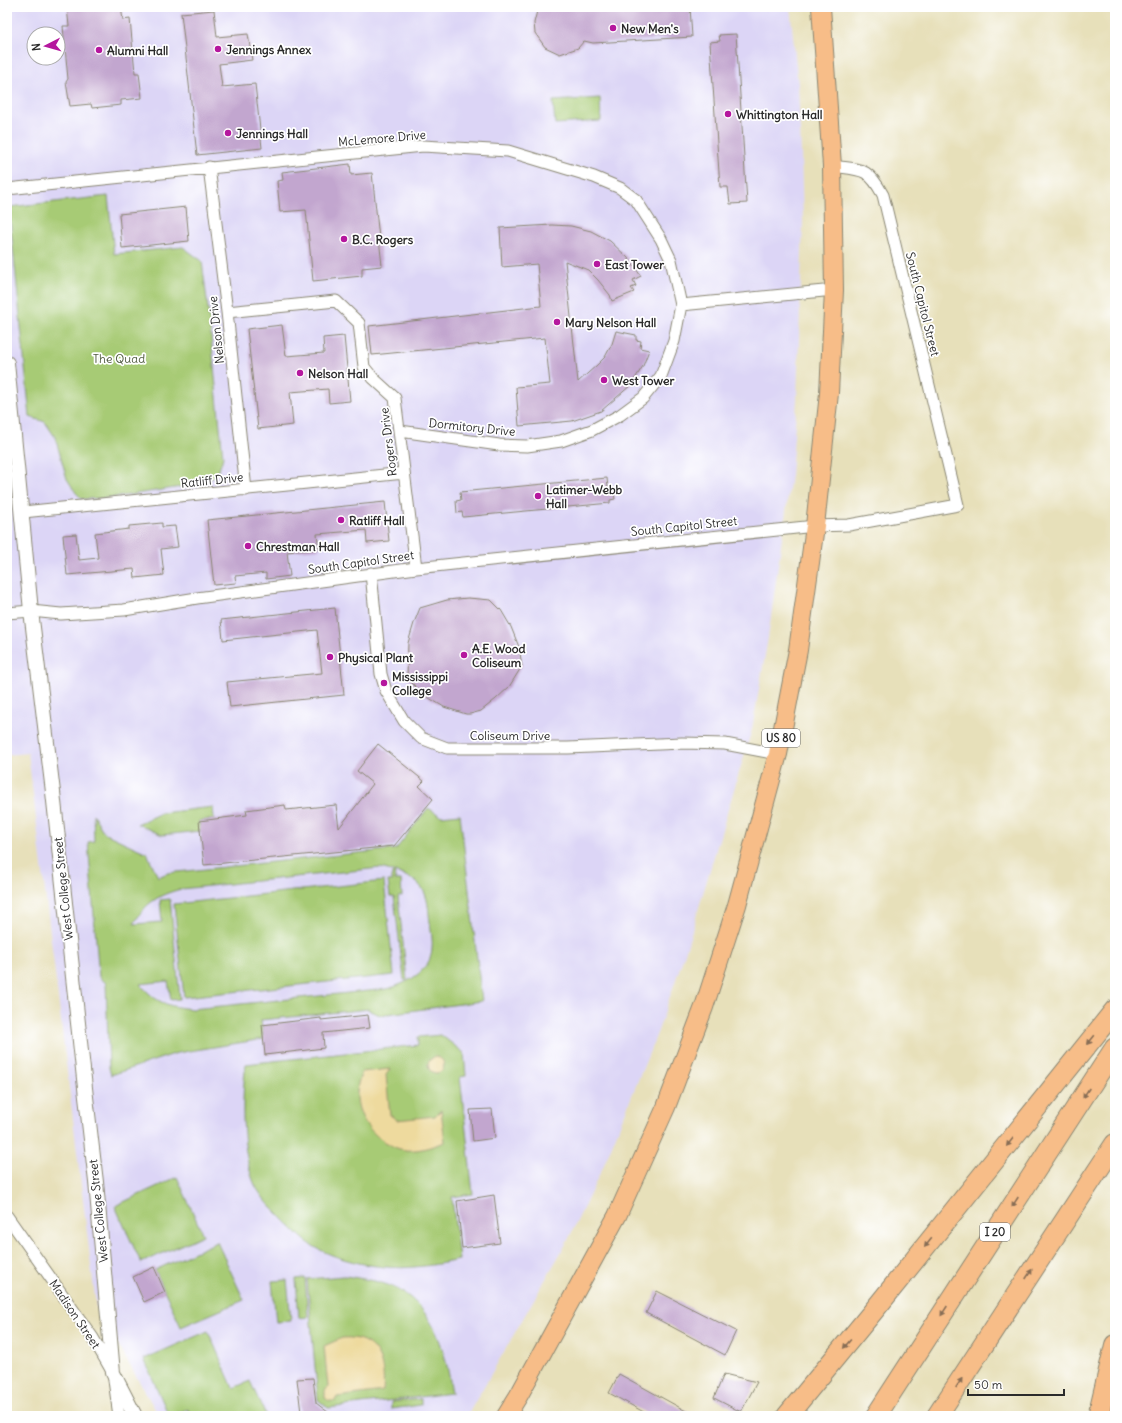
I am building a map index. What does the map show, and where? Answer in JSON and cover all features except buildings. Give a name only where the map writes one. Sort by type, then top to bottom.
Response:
[{"type":"highway","points":[[787,1416],[880,1303],[1115,1010]]},
{"type":"highway","name":"I 20","points":[[876,1416],[1115,1048]]},
{"type":"highway","points":[[938,1416],[1115,1144]]},
{"type":"highway","points":[[1098,1416],[1115,1345]]},
{"type":"main road","name":"US 80","points":[[506,1416],[519,1395],[616,1216],[666,1107],[704,1007],[737,905],[778,754],[798,650],[815,526],[829,393],[834,290],[832,166],[821,7]]},
{"type":"street","name":"McLemore Drive","points":[[7,188],[423,146],[508,151],[594,177],[620,188],[636,200],[661,239],[671,260],[681,305]]},
{"type":"street","name":"South Capitol Street","points":[[7,613],[31,611],[61,614],[124,610],[197,598],[416,568],[815,526],[849,525],[958,505],[883,195],[875,180],[862,170],[832,166]]},
{"type":"street","name":"Nelson Drive","points":[[209,167],[227,312],[246,490]]},
{"type":"street","points":[[681,305],[834,290]]},
{"type":"street","name":"Rogers Drive","points":[[227,312],[336,300],[359,323],[364,367],[373,378],[395,398],[416,568]]},
{"type":"street","name":"Dormitory Drive","points":[[400,432],[499,445],[527,446],[561,441],[592,430],[620,415],[643,398],[661,376],[674,341],[681,305]]},
{"type":"street","name":"West College Street","points":[[7,363],[9,396],[23,512],[31,611],[53,792],[96,1182],[113,1373],[119,1416]]},
{"type":"street","name":"Ratliff Drive","points":[[23,512],[404,473]]},
{"type":"street","name":"Coliseum Drive","points":[[371,574],[381,674],[386,691],[404,721],[421,738],[447,748],[568,748],[682,743],[725,744],[778,754]]},
{"type":"street","name":"Madison Street","points":[[7,1216],[93,1338],[135,1416]]},
{"type":"shaded area","name":"Mississippi College","points":[[7,7],[790,7],[798,84],[803,222],[797,399],[791,475],[768,638],[752,729],[687,947],[658,1031],[603,1167],[568,1240],[467,1416],[159,1416],[96,1306],[28,753],[7,755]]},
{"type":"green space","points":[[600,98],[601,121],[555,124],[553,101]]},
{"type":"green space","name":"The Quad","points":[[108,196],[114,254],[183,247],[202,261],[223,457],[216,474],[201,484],[109,498],[82,499],[67,479],[55,437],[45,422],[30,417],[9,207]]},
{"type":"green space","points":[[213,807],[214,819],[199,821],[200,831],[162,835],[137,824],[161,813]]},
{"type":"green space","points":[[428,808],[441,816],[460,814],[482,1001],[380,1015],[370,1011],[369,1009],[261,1020],[263,1039],[177,1053],[111,1075],[109,1068],[106,983],[99,977],[88,842],[94,841],[93,814],[104,833],[147,853],[158,877],[168,873],[396,849]],"holes":[[[380,868],[402,874],[413,880],[424,891],[428,904],[432,943],[431,957],[416,976],[401,984],[387,989],[192,1009],[169,1005],[152,996],[140,984],[168,981],[171,1000],[180,999],[170,899],[160,900],[162,922],[134,924],[148,905],[159,897],[181,889]]]},
{"type":"green space","points":[[392,873],[395,873],[395,880],[401,880],[402,896],[398,897],[407,980],[404,980],[394,897],[390,897],[388,881],[392,881]]},
{"type":"green space","points":[[384,881],[394,975],[184,997],[174,904]]},
{"type":"green space","points":[[441,1035],[464,1053],[466,1076],[460,1077],[473,1194],[452,1197],[459,1260],[420,1267],[402,1268],[376,1266],[362,1264],[336,1256],[313,1246],[274,1210],[257,1189],[250,1172],[243,1125],[243,1092],[246,1064],[418,1045],[418,1037]]},
{"type":"green space","points":[[177,1177],[203,1235],[141,1263],[115,1206]]},
{"type":"green space","points":[[217,1242],[244,1300],[181,1327],[155,1270]]},
{"type":"green space","points":[[345,1276],[373,1281],[393,1287],[412,1299],[422,1309],[437,1335],[442,1349],[450,1378],[452,1393],[328,1408],[318,1400],[307,1279]]},
{"type":"green space","points":[[305,1278],[308,1317],[299,1318],[296,1279]]},
{"type":"green space","points":[[287,1280],[291,1321],[276,1322],[272,1281]]},
{"type":"green space","points":[[208,1331],[233,1388],[250,1381],[266,1416],[191,1416],[188,1409],[169,1416],[144,1359]]},
{"type":"green space","points":[[421,1399],[421,1405],[391,1409],[391,1402]]},
{"type":"sand","points":[[436,1057],[443,1062],[444,1065],[439,1072],[436,1073],[429,1068],[428,1065],[433,1058]]},
{"type":"sand","points":[[390,1069],[386,1075],[390,1115],[397,1120],[435,1116],[441,1110],[445,1142],[417,1150],[400,1149],[380,1138],[365,1122],[360,1113],[357,1093],[358,1083],[362,1072]]},
{"type":"sand","points":[[342,1338],[354,1338],[363,1341],[371,1346],[376,1352],[383,1370],[383,1391],[337,1397],[335,1401],[329,1401],[325,1398],[325,1391],[328,1387],[324,1346]]},
{"type":"place","name":"New Men's","points":[[613,28]]},
{"type":"place","name":"Jennings Annex","points":[[218,49]]},
{"type":"place","name":"Alumni Hall","points":[[99,50]]},
{"type":"place","name":"Whittington Hall","points":[[728,114]]},
{"type":"place","name":"Jennings Hall","points":[[228,133]]},
{"type":"place","name":"B.C. Rogers","points":[[344,239]]},
{"type":"place","name":"East Tower","points":[[597,264]]},
{"type":"place","name":"Mary Nelson Hall","points":[[557,322]]},
{"type":"place","name":"Nelson Hall","points":[[300,373]]},
{"type":"place","name":"West Tower","points":[[604,380]]},
{"type":"place","name":"Latimer-Webb Hall","points":[[538,496]]},
{"type":"place","name":"Ratliff Hall","points":[[341,520]]},
{"type":"place","name":"Chrestman Hall","points":[[248,546]]},
{"type":"place","name":"A.E. Wood Coliseum","points":[[464,655]]},
{"type":"place","name":"Physical Plant","points":[[330,657]]},
{"type":"place","name":"Mississippi College","points":[[384,683]]}]
